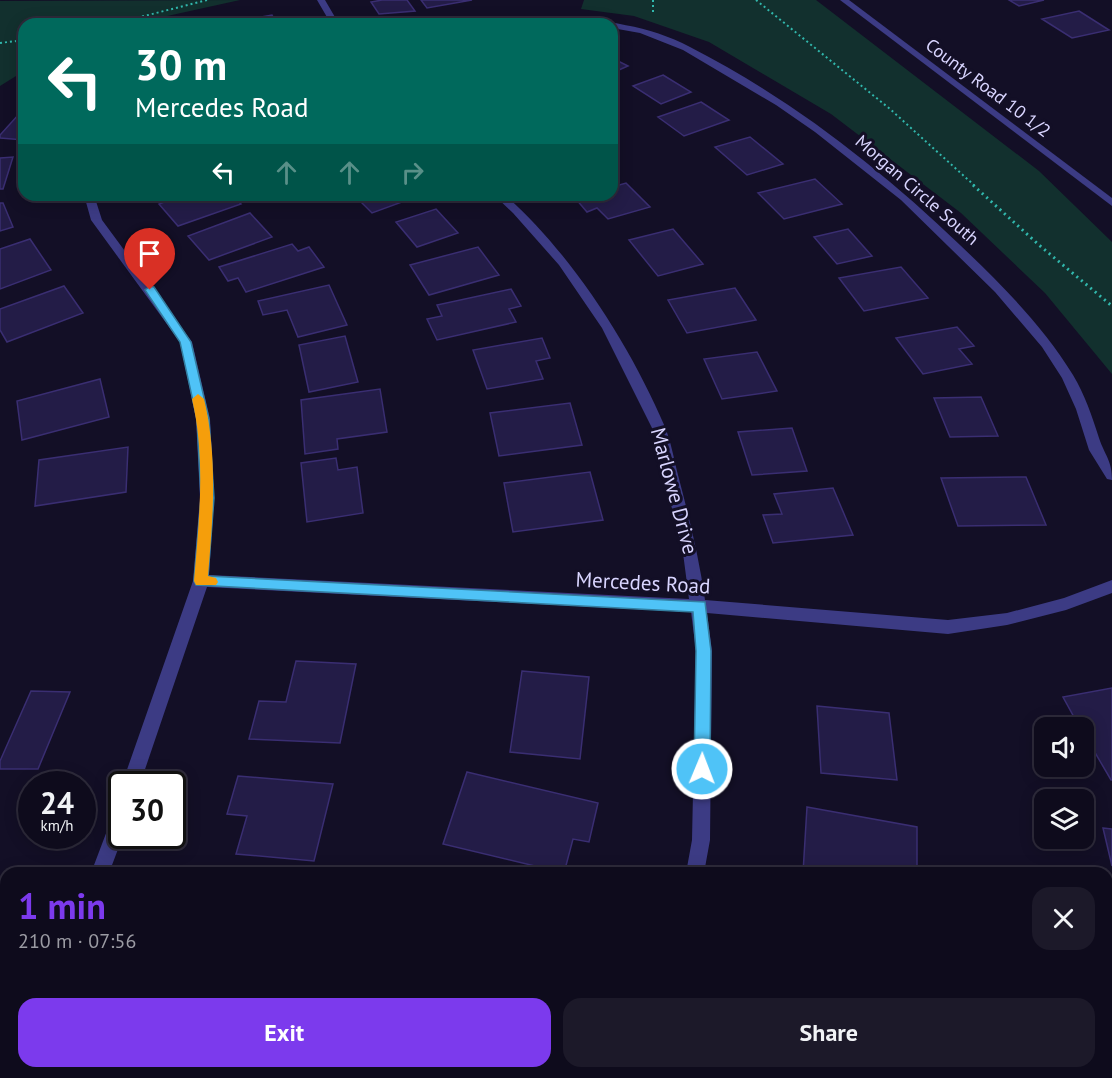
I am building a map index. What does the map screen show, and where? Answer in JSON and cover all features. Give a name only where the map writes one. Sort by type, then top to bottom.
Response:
[{"type":"street","points":[[321,0],[332,18]]},
{"type":"street","name":"County Road 10 1/2","points":[[844,0],[1112,203]]},
{"type":"street","name":"Morgan Circle South","points":[[618,26],[642,31],[686,48],[819,130],[905,198],[999,289],[1046,344],[1068,378],[1083,410],[1096,450],[1112,475]]},
{"type":"street","points":[[1072,172],[1112,195]]},
{"type":"street","points":[[1072,172],[1112,216]]},
{"type":"street","points":[[91,201],[98,220],[186,342],[203,419],[207,498],[201,581],[135,771]]},
{"type":"street","name":"Marlowe Drive","points":[[506,201],[563,263],[608,327],[659,428],[691,553],[700,606],[704,651],[701,829],[696,867]]},
{"type":"street","name":"Mercedes Road","points":[[201,581],[700,606],[948,627],[1019,616],[1066,604],[1112,586]]},
{"type":"street","points":[[102,867],[109,849]]},
{"type":"path","points":[[136,18],[207,0]]},
{"type":"path","points":[[756,0],[898,116],[1039,245],[1112,306]]},
{"type":"path","points":[[0,43],[18,41]]},
{"type":"green space","points":[[240,0],[158,18],[18,18],[18,75],[0,86],[0,1]]},
{"type":"green space","points":[[584,0],[816,0],[1039,171],[1112,242],[1112,374],[1045,293],[961,213],[831,114],[709,42],[634,16],[581,9]]},
{"type":"building","points":[[407,0],[415,11],[379,14],[371,2]]},
{"type":"building","points":[[421,0],[472,0],[427,8]]},
{"type":"building","points":[[1009,0],[1044,0],[1019,6]]},
{"type":"building","points":[[1079,11],[1109,30],[1072,38],[1042,19]]},
{"type":"building","points":[[272,15],[274,18],[255,18]]},
{"type":"building","points":[[618,61],[628,66],[618,70]]},
{"type":"building","points":[[663,75],[691,92],[661,104],[633,86]]},
{"type":"building","points":[[701,102],[729,120],[684,136],[658,117]]},
{"type":"building","points":[[18,115],[18,140],[0,138],[0,135]]},
{"type":"building","points":[[750,137],[783,164],[747,175],[715,147]]},
{"type":"building","points":[[13,157],[3,189],[0,189],[0,158]]},
{"type":"building","points":[[815,179],[842,204],[784,219],[758,193]]},
{"type":"building","points":[[626,183],[650,207],[608,219],[597,208],[587,212],[578,201],[618,201],[618,185]]},
{"type":"building","points":[[167,201],[238,201],[241,204],[178,226],[159,204]]},
{"type":"building","points":[[360,201],[405,201],[372,213]]},
{"type":"building","points":[[0,203],[3,203],[13,227],[0,231]]},
{"type":"building","points":[[436,209],[458,233],[417,247],[396,222]]},
{"type":"building","points":[[250,213],[272,237],[209,260],[188,236]]},
{"type":"building","points":[[673,229],[703,264],[658,276],[629,240]]},
{"type":"building","points":[[848,229],[872,256],[837,264],[814,237]]},
{"type":"building","points":[[30,239],[51,270],[0,289],[0,249]]},
{"type":"building","points":[[292,244],[298,251],[309,247],[324,267],[246,292],[238,278],[228,281],[219,267]]},
{"type":"building","points":[[478,247],[499,275],[429,295],[410,265]]},
{"type":"building","points":[[901,267],[928,298],[864,311],[839,278]]},
{"type":"building","points":[[329,285],[347,325],[298,337],[287,310],[263,315],[258,301]]},
{"type":"building","points":[[64,286],[83,313],[7,342],[0,330],[0,309]]},
{"type":"building","points":[[735,288],[756,320],[687,333],[668,300]]},
{"type":"building","points":[[511,289],[521,306],[509,309],[516,322],[437,340],[427,319],[442,316],[437,305]]},
{"type":"building","points":[[957,327],[974,346],[959,349],[972,364],[923,374],[896,338]]},
{"type":"building","points":[[345,336],[358,382],[309,392],[299,345]]},
{"type":"building","points":[[542,338],[550,358],[536,361],[543,379],[487,389],[473,350]]},
{"type":"building","points":[[757,352],[777,391],[722,399],[704,359]]},
{"type":"building","points":[[100,379],[109,417],[22,440],[17,401]]},
{"type":"building","points":[[380,389],[387,432],[337,439],[338,449],[305,454],[301,400]]},
{"type":"building","points":[[981,397],[998,436],[950,437],[934,398]]},
{"type":"building","points":[[570,403],[582,445],[499,456],[490,413]]},
{"type":"building","points":[[792,428],[807,471],[752,475],[738,432]]},
{"type":"building","points":[[128,447],[126,492],[35,506],[39,460]]},
{"type":"building","points":[[336,458],[338,470],[357,467],[363,513],[307,522],[301,463]]},
{"type":"building","points":[[590,472],[603,520],[513,532],[504,483]]},
{"type":"building","points":[[1026,477],[1046,525],[958,526],[941,478]]},
{"type":"building","points":[[833,488],[853,535],[773,543],[763,515],[782,514],[774,494]]},
{"type":"building","points":[[296,661],[356,664],[340,743],[249,739],[259,701],[286,702]]},
{"type":"building","points":[[522,671],[589,677],[580,759],[510,752]]},
{"type":"building","points":[[1112,688],[1112,780],[1094,751],[1094,717],[1074,717],[1063,697]]},
{"type":"building","points":[[31,691],[70,692],[38,769],[0,769],[0,761]]},
{"type":"building","points":[[817,706],[889,713],[897,780],[821,773]]},
{"type":"building","points":[[467,772],[598,803],[589,842],[573,839],[566,867],[539,867],[443,844]]},
{"type":"building","points":[[238,776],[333,784],[314,861],[236,854],[247,816],[227,814]]},
{"type":"building","points":[[807,807],[917,827],[917,867],[803,867]]},
{"type":"building","points":[[1103,828],[1112,829],[1112,866]]},
{"type":"slow traffic","points":[[198,399],[203,419],[207,498],[201,581],[211,582]]},
{"type":"route","points":[[150,290],[186,342],[203,419],[207,498],[201,581],[700,606],[704,651],[702,769]]}]
